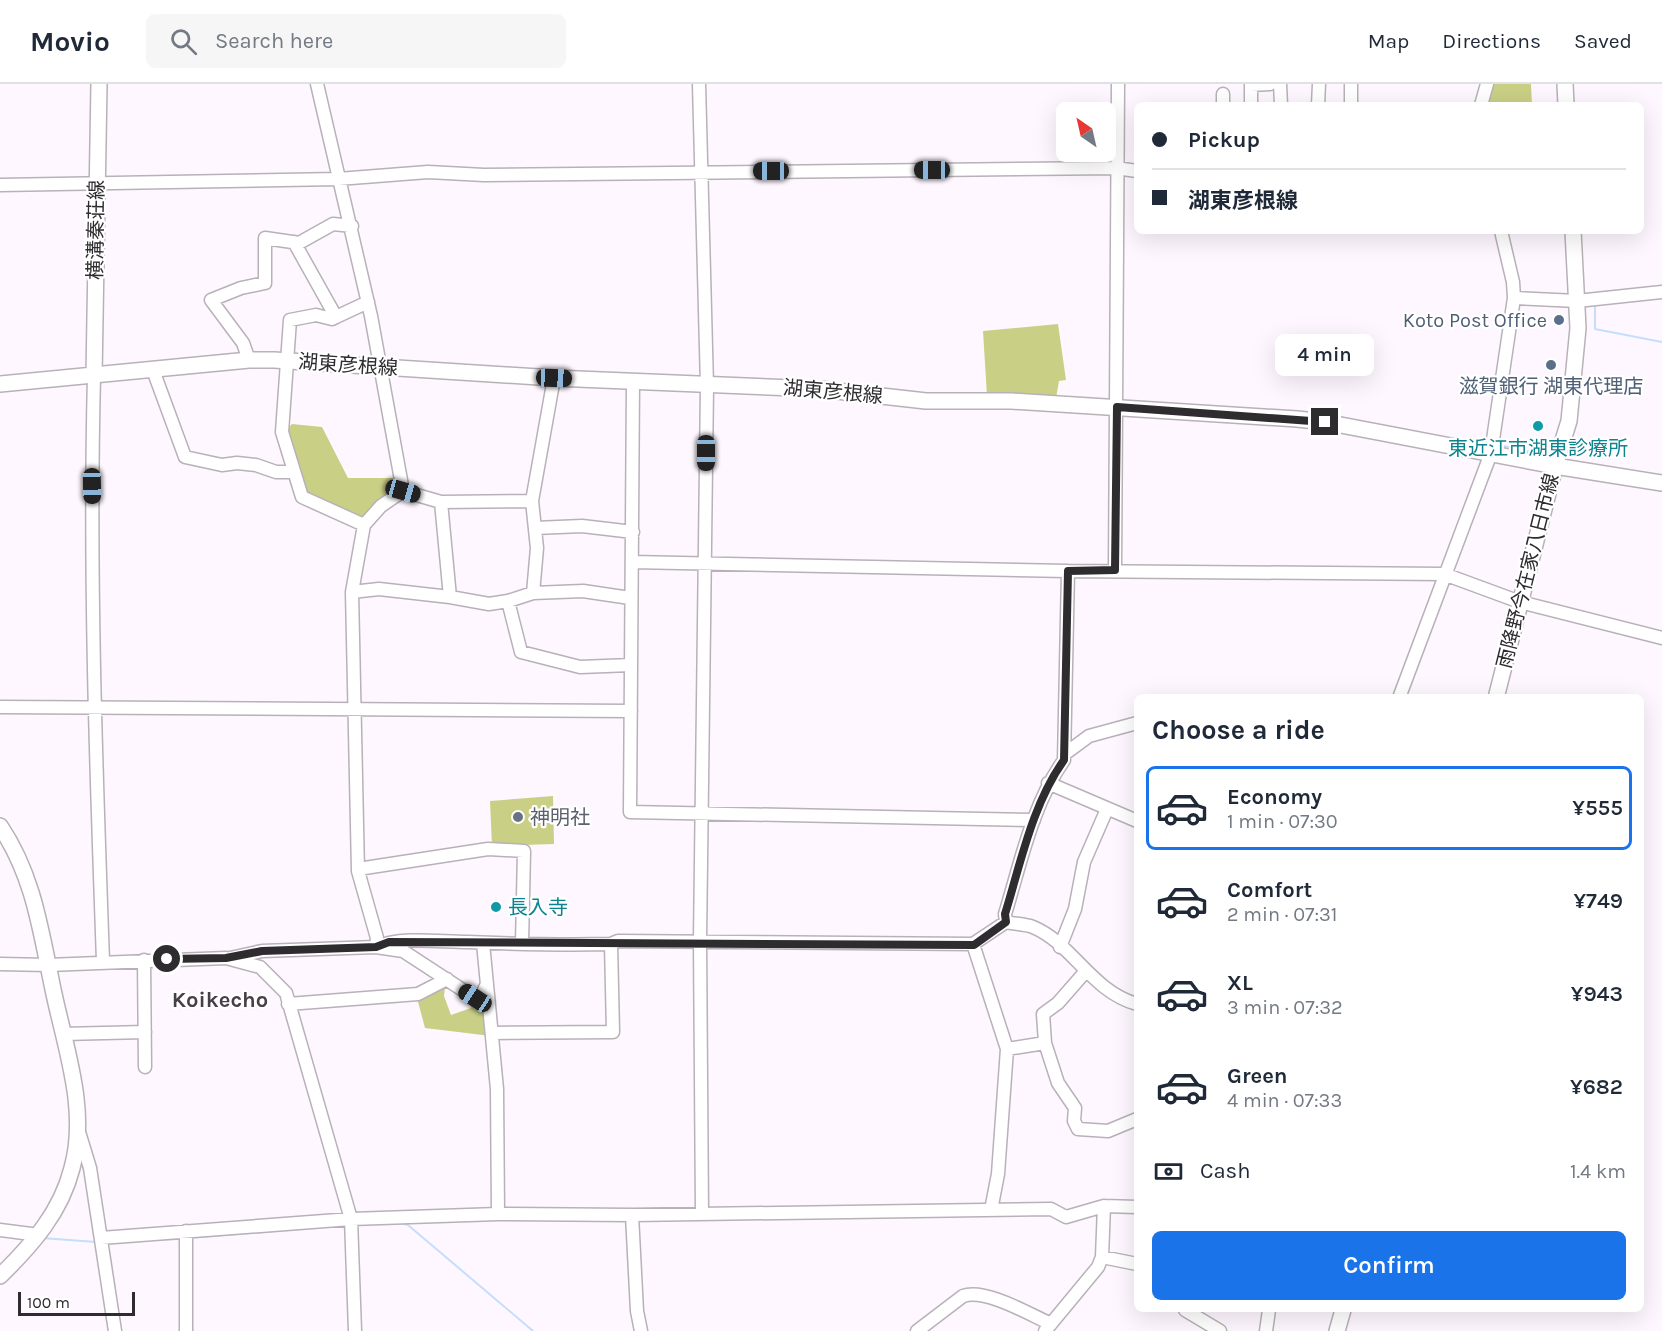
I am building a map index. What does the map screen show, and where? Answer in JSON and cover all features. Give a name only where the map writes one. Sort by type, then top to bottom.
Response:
[{"type":"main road","name":"横溝秦荘線","points":[[94,376],[99,84]]},
{"type":"main road","points":[[1564,84],[1566,102]]},
{"type":"main road","name":"雨降野今在家八日市線","points":[[1497,694],[1555,466],[1569,421],[1578,328],[1573,234]]},
{"type":"main road","name":"湖東彦根線","points":[[0,384],[249,360],[707,386],[819,389],[926,401],[1011,401],[1325,422],[1555,466],[1662,483]]},
{"type":"main road","points":[[0,826],[17,856],[37,906],[74,1083],[78,1130],[72,1170],[50,1220],[0,1276]]},
{"type":"main road","points":[[1337,1331],[1342,1312]]},
{"type":"street","points":[[317,84],[338,179],[352,226],[403,491]]},
{"type":"street","points":[[699,84],[707,386],[700,941],[702,1213]]},
{"type":"street","points":[[1115,570],[1118,84]]},
{"type":"street","points":[[1251,102],[1251,85],[1270,84]]},
{"type":"street","points":[[1280,84],[1281,102]]},
{"type":"street","points":[[1318,102],[1319,84]]},
{"type":"street","points":[[1351,84],[1352,102]]},
{"type":"street","points":[[1482,102],[1486,84]]},
{"type":"street","points":[[0,185],[338,179],[428,172],[484,175],[1116,168],[1134,171]]},
{"type":"street","points":[[249,360],[243,343],[211,300],[241,288],[265,283],[265,238],[299,243],[333,224],[352,226]]},
{"type":"street","points":[[1400,694],[1491,453],[1514,298],[1513,282],[1502,234]]},
{"type":"street","points":[[294,242],[336,317]]},
{"type":"street","points":[[1514,298],[1577,301],[1662,292]]},
{"type":"street","points":[[363,525],[302,497],[282,432],[290,320],[316,315],[332,319],[368,302]]},
{"type":"street","points":[[153,370],[185,457],[222,465],[237,463],[256,465],[276,472],[294,472]]},
{"type":"street","points":[[94,376],[91,464],[94,709],[103,961]]},
{"type":"street","points":[[533,593],[537,548],[531,501],[554,378]]},
{"type":"street","points":[[633,381],[630,812],[1034,820]]},
{"type":"street","points":[[403,491],[441,502],[531,501]]},
{"type":"street","points":[[376,947],[377,938],[358,868],[352,592],[363,525],[381,506],[403,491]]},
{"type":"street","points":[[441,502],[450,597]]},
{"type":"street","points":[[535,528],[582,526],[633,532]]},
{"type":"street","points":[[633,562],[1068,571],[1444,574],[1520,602],[1662,638]]},
{"type":"street","points":[[1006,922],[1005,914],[1034,820],[1048,783],[1064,760],[1066,753],[1068,571]]},
{"type":"street","points":[[352,592],[379,589],[489,603],[508,601],[533,593],[583,591],[630,598]]},
{"type":"street","points":[[508,601],[521,652],[580,667],[631,665]]},
{"type":"street","points":[[0,707],[631,711]]},
{"type":"street","points":[[1066,753],[1089,736],[1134,724]]},
{"type":"street","points":[[1048,783],[1134,820]]},
{"type":"street","points":[[1060,947],[1075,909],[1084,862],[1107,809]]},
{"type":"street","points":[[358,868],[488,849],[524,851],[522,944]]},
{"type":"street","points":[[376,947],[389,942],[611,944],[618,941],[974,945],[1006,922],[1033,927],[1060,947],[1121,1000],[1134,1003]]},
{"type":"street","points":[[483,943],[497,1089],[498,1214]]},
{"type":"street","points":[[492,1034],[613,1032],[611,944]]},
{"type":"street","points":[[974,945],[1007,1049],[998,1173],[991,1210]]},
{"type":"street","points":[[0,964],[48,965],[103,961],[226,958],[262,951],[376,947],[403,951],[475,998],[481,996],[487,984]]},
{"type":"street","points":[[226,958],[260,967],[286,993],[351,1219],[355,1331]]},
{"type":"street","points":[[144,960],[145,1067]]},
{"type":"street","points":[[1086,971],[1058,1002],[1043,1014],[1045,1043],[1058,1083],[1075,1108],[1074,1121],[1078,1129],[1108,1131],[1134,1120]]},
{"type":"street","points":[[288,1004],[418,994],[447,980]]},
{"type":"street","points":[[63,1034],[145,1032]]},
{"type":"street","points":[[1007,1049],[1045,1043]]},
{"type":"street","points":[[78,1130],[90,1168],[115,1331]]},
{"type":"street","points":[[101,1238],[351,1219],[498,1214],[632,1215],[1051,1209],[1066,1216],[1104,1206],[1134,1207]]},
{"type":"street","points":[[917,1331],[963,1296],[972,1293],[1002,1302],[1048,1328],[1098,1266],[1102,1257],[1104,1206]]},
{"type":"street","points":[[632,1215],[637,1311],[641,1331]]},
{"type":"street","points":[[0,1230],[39,1235]]},
{"type":"street","points":[[186,1231],[186,1331]]},
{"type":"street","points":[[1102,1257],[1134,1263]]},
{"type":"street","points":[[1188,1312],[1220,1331]]},
{"type":"street","points":[[1266,1331],[1269,1312]]},
{"type":"green space","points":[[1491,84],[1531,84],[1532,102],[1486,102]]},
{"type":"green space","points":[[1058,324],[1066,380],[1059,381],[1056,398],[987,396],[983,331]]},
{"type":"green space","points":[[292,424],[322,427],[348,478],[393,478],[391,492],[363,522],[303,495],[285,432]]},
{"type":"green space","points":[[553,796],[554,844],[492,846],[490,801]]},
{"type":"green space","points":[[441,985],[445,988],[444,996],[451,1015],[471,1008],[470,1003],[479,1000],[483,1002],[491,1036],[425,1028],[417,998]]},
{"type":"waterway","points":[[1595,304],[1595,329],[1662,342]]},
{"type":"waterway","points":[[1503,446],[1548,455]]},
{"type":"waterway","points":[[401,1223],[408,1225],[533,1331]]},
{"type":"waterway","points":[[189,1238],[348,1225]]},
{"type":"waterway","points":[[42,1238],[96,1242]]},
{"type":"waterway","points":[[150,1240],[180,1239]]},
{"type":"place","name":"Koto Post Office","points":[[1559,320]]},
{"type":"place","name":"滋賀銀行 湖東代理店","points":[[1551,365]]},
{"type":"place","name":"東近江市湖東診療所","points":[[1538,426]]},
{"type":"place","name":"神明社","points":[[518,817]]},
{"type":"place","name":"長入寺","points":[[496,907]]},
{"type":"district","name":"Koikecho","points":[[220,1000]]},
{"type":"route","points":[[167,959],[226,958],[262,951],[376,947],[389,942],[438,941],[540,945],[611,944],[618,941],[974,945],[998,930],[1006,922],[1005,914],[1034,820],[1048,783],[1064,760],[1066,753],[1068,571],[1115,570],[1117,407],[1325,422]]}]
